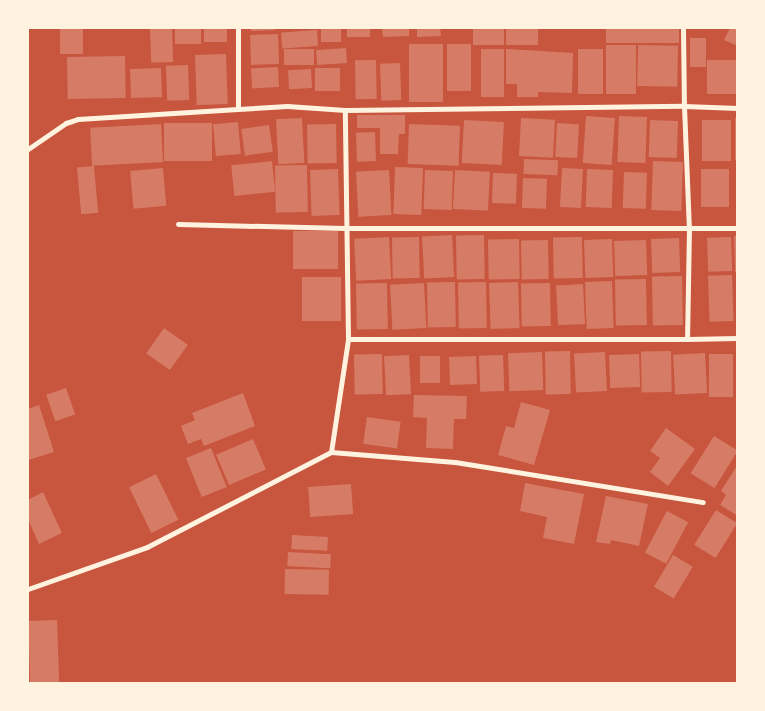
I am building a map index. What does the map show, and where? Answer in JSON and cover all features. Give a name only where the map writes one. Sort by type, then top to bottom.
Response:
[{"type":"street","points":[[238,28],[238,109]]},
{"type":"street","points":[[683,28],[689,228],[687,339]]},
{"type":"street","points":[[28,149],[66,122],[78,119],[287,106],[345,110],[684,106],[738,108]]},
{"type":"street","points":[[331,452],[348,339],[345,228],[345,110]]},
{"type":"street","points":[[178,224],[345,228],[738,228]]},
{"type":"street","points":[[348,339],[738,338]]},
{"type":"street","points":[[28,589],[147,547],[331,452],[455,462],[703,502]]},
{"type":"building","points":[[60,28],[83,28],[83,54],[60,54]]},
{"type":"building","points":[[172,28],[173,62],[151,63],[150,29]]},
{"type":"building","points":[[175,28],[201,28],[201,44],[175,44]]},
{"type":"building","points":[[204,28],[227,28],[227,42],[204,42]]},
{"type":"building","points":[[251,28],[275,28],[275,30],[251,31]]},
{"type":"building","points":[[321,28],[341,28],[341,42],[321,42]]},
{"type":"building","points":[[347,28],[370,28],[370,37],[347,37]]},
{"type":"building","points":[[382,28],[409,28],[409,36],[383,37]]},
{"type":"building","points":[[417,28],[440,28],[441,36],[417,37]]},
{"type":"building","points":[[473,28],[504,28],[504,45],[473,45]]},
{"type":"building","points":[[506,28],[538,28],[538,45],[506,45]]},
{"type":"building","points":[[606,28],[679,28],[679,43],[606,43]]},
{"type":"building","points":[[730,28],[738,28],[738,46],[724,40]]},
{"type":"building","points":[[317,30],[318,46],[282,48],[281,33]]},
{"type":"building","points":[[278,34],[279,64],[251,65],[250,35]]},
{"type":"building","points":[[690,38],[706,38],[706,67],[690,67]]},
{"type":"building","points":[[409,44],[443,44],[443,102],[409,102]]},
{"type":"building","points":[[447,44],[471,44],[471,91],[447,91]]},
{"type":"building","points":[[606,45],[636,45],[636,94],[606,94]]},
{"type":"building","points":[[638,45],[678,46],[677,87],[637,86]]},
{"type":"building","points":[[346,48],[347,63],[317,65],[316,50]]},
{"type":"building","points":[[284,49],[314,49],[314,65],[284,65]]},
{"type":"building","points":[[481,49],[504,49],[504,97],[481,97]]},
{"type":"building","points":[[506,49],[573,53],[572,93],[538,92],[538,97],[517,97],[517,84],[506,84]]},
{"type":"building","points":[[578,49],[603,49],[603,94],[578,94]]},
{"type":"building","points":[[226,54],[228,104],[197,105],[195,55]]},
{"type":"building","points":[[125,56],[126,98],[68,99],[67,57]]},
{"type":"building","points":[[355,60],[376,60],[377,99],[356,99]]},
{"type":"building","points":[[707,60],[738,60],[738,94],[707,94]]},
{"type":"building","points":[[400,63],[401,100],[381,101],[380,64]]},
{"type":"building","points":[[188,65],[189,100],[167,101],[166,66]]},
{"type":"building","points":[[278,67],[279,87],[252,88],[251,68]]},
{"type":"building","points":[[161,68],[162,97],[131,98],[130,69]]},
{"type":"building","points":[[315,68],[340,68],[340,91],[315,91]]},
{"type":"building","points":[[311,69],[312,88],[289,89],[288,70]]},
{"type":"building","points":[[357,115],[405,115],[405,134],[399,134],[398,154],[380,154],[380,128],[357,128]]},
{"type":"building","points":[[586,116],[615,118],[612,165],[583,163]]},
{"type":"building","points":[[619,116],[647,117],[645,163],[617,162]]},
{"type":"building","points":[[302,118],[304,163],[278,164],[276,119]]},
{"type":"building","points":[[521,118],[555,120],[553,158],[519,156]]},
{"type":"building","points":[[735,118],[738,118],[738,160],[735,160]]},
{"type":"building","points":[[464,120],[504,122],[502,165],[462,163]]},
{"type":"building","points":[[650,120],[678,121],[677,158],[649,157]]},
{"type":"building","points":[[702,120],[731,120],[731,161],[702,161]]},
{"type":"building","points":[[238,122],[241,154],[216,156],[213,124]]},
{"type":"building","points":[[164,123],[212,123],[212,161],[164,161]]},
{"type":"building","points":[[557,123],[579,124],[577,158],[555,157]]},
{"type":"building","points":[[161,124],[163,162],[92,166],[90,128]]},
{"type":"building","points":[[336,124],[337,163],[308,164],[307,125]]},
{"type":"building","points":[[409,124],[460,126],[459,166],[408,164]]},
{"type":"building","points":[[269,125],[273,152],[245,156],[241,129]]},
{"type":"building","points":[[375,132],[376,161],[357,162],[356,133]]},
{"type":"building","points":[[524,159],[558,160],[557,175],[523,174]]},
{"type":"building","points":[[272,161],[275,192],[234,196],[231,165]]},
{"type":"building","points":[[653,161],[683,162],[681,211],[651,210]]},
{"type":"building","points":[[307,165],[308,212],[276,213],[275,166]]},
{"type":"building","points":[[94,166],[98,213],[81,214],[77,167]]},
{"type":"building","points":[[395,167],[423,168],[421,215],[393,214]]},
{"type":"building","points":[[163,168],[166,206],[133,209],[130,171]]},
{"type":"building","points":[[562,168],[583,169],[581,208],[560,207]]},
{"type":"building","points":[[338,169],[340,215],[312,216],[310,170]]},
{"type":"building","points":[[587,169],[613,170],[612,208],[586,207]]},
{"type":"building","points":[[701,169],[729,169],[729,207],[701,207]]},
{"type":"building","points":[[389,170],[391,215],[358,217],[356,172]]},
{"type":"building","points":[[425,170],[453,171],[452,210],[424,209]]},
{"type":"building","points":[[455,170],[490,172],[488,211],[453,209]]},
{"type":"building","points":[[624,172],[647,173],[646,209],[623,208]]},
{"type":"building","points":[[493,173],[517,174],[516,204],[492,203]]},
{"type":"building","points":[[523,178],[547,179],[546,209],[522,208]]},
{"type":"building","points":[[293,231],[338,231],[338,269],[293,269]]},
{"type":"building","points":[[452,235],[454,277],[424,279],[422,237]]},
{"type":"building","points":[[456,235],[484,235],[485,279],[457,279]]},
{"type":"building","points":[[734,236],[738,236],[738,272],[735,272]]},
{"type":"building","points":[[389,237],[391,279],[356,281],[354,239]]},
{"type":"building","points":[[392,237],[419,237],[420,278],[393,278]]},
{"type":"building","points":[[582,237],[583,278],[554,278],[553,238]]},
{"type":"building","points":[[731,237],[732,271],[708,272],[707,238]]},
{"type":"building","points":[[679,238],[680,272],[652,273],[651,239]]},
{"type":"building","points":[[519,239],[520,279],[489,280],[488,240]]},
{"type":"building","points":[[612,239],[613,277],[585,278],[584,240]]},
{"type":"building","points":[[521,240],[548,240],[549,279],[522,279]]},
{"type":"building","points":[[646,240],[647,275],[615,276],[614,241]]},
{"type":"building","points":[[732,275],[734,321],[710,322],[708,276]]},
{"type":"building","points":[[682,276],[683,325],[653,326],[652,277]]},
{"type":"building","points":[[302,277],[341,277],[341,321],[302,321]]},
{"type":"building","points":[[646,279],[647,325],[616,326],[615,280]]},
{"type":"building","points":[[612,281],[614,328],[587,329],[585,282]]},
{"type":"building","points":[[427,282],[455,282],[456,327],[428,327]]},
{"type":"building","points":[[458,282],[486,282],[487,328],[459,328]]},
{"type":"building","points":[[518,282],[520,328],[491,329],[489,283]]},
{"type":"building","points":[[387,283],[388,329],[357,330],[356,284]]},
{"type":"building","points":[[424,283],[426,328],[392,330],[390,285]]},
{"type":"building","points":[[550,283],[551,326],[522,326],[521,284]]},
{"type":"building","points":[[583,284],[585,324],[558,325],[556,285]]},
{"type":"building","points":[[164,328],[188,345],[170,370],[146,353]]},
{"type":"building","points":[[545,351],[570,351],[571,394],[546,394]]},
{"type":"building","points":[[671,351],[672,392],[642,393],[641,352]]},
{"type":"building","points":[[542,352],[543,390],[509,391],[508,353]]},
{"type":"building","points":[[605,352],[607,391],[576,393],[574,354]]},
{"type":"building","points":[[705,353],[707,393],[675,395],[673,355]]},
{"type":"building","points":[[354,354],[382,354],[383,394],[355,394]]},
{"type":"building","points":[[639,354],[640,387],[610,388],[609,355]]},
{"type":"building","points":[[709,354],[733,354],[733,397],[709,397]]},
{"type":"building","points":[[409,355],[411,394],[386,395],[384,356]]},
{"type":"building","points":[[503,355],[504,391],[480,392],[479,356]]},
{"type":"building","points":[[420,356],[440,356],[440,383],[420,383]]},
{"type":"building","points":[[476,356],[477,384],[450,385],[449,357]]},
{"type":"building","points":[[66,388],[75,414],[55,421],[46,395]]},
{"type":"building","points":[[243,393],[255,426],[204,446],[201,439],[188,444],[181,426],[195,420],[192,413]]},
{"type":"building","points":[[414,395],[467,396],[466,419],[454,419],[453,449],[426,448],[427,418],[413,417]]},
{"type":"building","points":[[521,402],[550,410],[534,465],[498,455],[506,426],[514,428]]},
{"type":"building","points":[[39,405],[54,452],[28,460],[28,409]]},
{"type":"building","points":[[367,417],[401,422],[397,448],[363,444]]},
{"type":"building","points":[[666,428],[695,449],[668,486],[650,472],[660,458],[650,451]]},
{"type":"building","points":[[714,436],[738,451],[714,488],[691,473]]},
{"type":"building","points":[[253,439],[266,469],[229,485],[216,455]]},
{"type":"building","points":[[211,448],[227,487],[202,497],[186,458]]},
{"type":"building","points":[[738,464],[738,516],[720,505],[726,495],[721,491]]},
{"type":"building","points":[[156,474],[178,520],[151,533],[129,487]]},
{"type":"building","points":[[525,483],[584,494],[574,544],[543,538],[547,517],[520,511]]},
{"type":"building","points":[[351,484],[353,514],[310,517],[308,487]]},
{"type":"building","points":[[43,492],[62,533],[39,544],[28,519],[28,500]]},
{"type":"building","points":[[606,496],[648,504],[639,546],[611,540],[610,544],[596,542]]},
{"type":"building","points":[[716,510],[737,523],[715,558],[694,545]]},
{"type":"building","points":[[667,511],[688,522],[666,564],[645,552]]},
{"type":"building","points":[[292,535],[328,537],[327,551],[291,549]]},
{"type":"building","points":[[288,552],[331,554],[330,568],[287,566]]},
{"type":"building","points":[[673,555],[693,567],[674,599],[654,587]]},
{"type":"building","points":[[285,569],[329,570],[329,595],[285,594]]},
{"type":"building","points":[[57,620],[59,684],[30,684],[28,621]]}]
